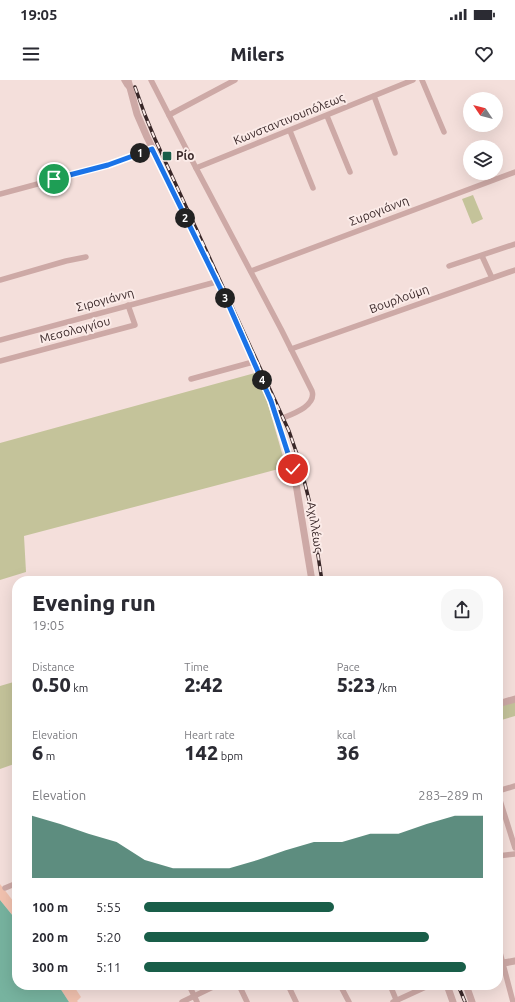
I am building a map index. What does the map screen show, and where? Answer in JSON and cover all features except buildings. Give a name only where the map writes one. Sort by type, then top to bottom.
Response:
[{"type":"street","points":[[124,80],[127,85],[128,83]]},
{"type":"street","points":[[151,80],[292,349],[311,389],[313,397],[308,405],[278,420]]},
{"type":"street","points":[[169,115],[235,80]]},
{"type":"street","name":"Κωνσταντινουπόλεως","points":[[196,168],[413,80]]},
{"type":"street","points":[[422,80],[444,132]]},
{"type":"street","name":"Αχιλλέως","points":[[128,83],[137,114],[152,149],[254,362],[271,401],[278,420],[296,484],[311,576]]},
{"type":"street","points":[[374,96],[396,153]]},
{"type":"street","points":[[327,116],[350,172]]},
{"type":"street","points":[[290,131],[313,188]]},
{"type":"street","points":[[0,194],[108,165],[152,149]]},
{"type":"street","name":"Συρογιάννη","points":[[251,271],[515,172]]},
{"type":"street","points":[[449,266],[515,244]]},
{"type":"street","points":[[482,256],[492,278]]},
{"type":"street","points":[[0,280],[66,261],[86,257]]},
{"type":"street","name":"Βουρλούμη","points":[[292,349],[515,270]]},
{"type":"street","name":"Σιρογιάννη","points":[[0,340],[216,282]]},
{"type":"street","name":"Μεσολογγίου","points":[[0,361],[135,326],[128,305]]},
{"type":"street","points":[[191,379],[254,362]]},
{"type":"street","points":[[503,703],[515,699]]},
{"type":"street","points":[[503,791],[515,786]]},
{"type":"street","points":[[503,809],[515,848]]},
{"type":"street","points":[[503,855],[515,854]]},
{"type":"street","points":[[4,888],[12,885]]},
{"type":"street","points":[[503,963],[515,961]]},
{"type":"street","points":[[503,973],[513,1002]]},
{"type":"street","points":[[191,990],[197,1002]]},
{"type":"street","points":[[182,1002],[207,990]]},
{"type":"street","points":[[241,990],[247,1002]]},
{"type":"street","points":[[290,990],[296,1002]]},
{"type":"street","points":[[343,990],[349,1002]]},
{"type":"street","points":[[392,990],[396,1001],[419,990]]},
{"type":"street","points":[[449,990],[453,1002]]},
{"type":"street","points":[[468,990],[472,1002]]},
{"type":"shaded area","points":[[473,195],[483,219],[472,224],[462,199]]},
{"type":"shaded area","points":[[255,373],[267,401],[286,467],[24,536],[26,572],[0,580],[0,443]]},
{"type":"shaded area","points":[[12,682],[12,765],[0,769],[0,686]]},
{"type":"shaded area","points":[[515,701],[515,716],[503,720],[503,705]]},
{"type":"shaded area","points":[[0,900],[12,915],[12,990],[61,990],[69,1002],[0,1002]]},
{"type":"sand","points":[[0,884],[12,900],[12,915],[0,900]]},
{"type":"sand","points":[[61,990],[76,990],[81,997],[77,1001],[78,1002],[69,1002]]},
{"type":"railway","points":[[135,87],[155,139],[289,431],[299,460],[310,504],[321,576]]},
{"type":"railway","points":[[460,990],[465,1002]]},
{"type":"place","name":"Ρίο","points":[[167,156]]},
{"type":"route","points":[[54,179],[108,165],[152,149],[230,308],[271,401],[293,469]]}]
